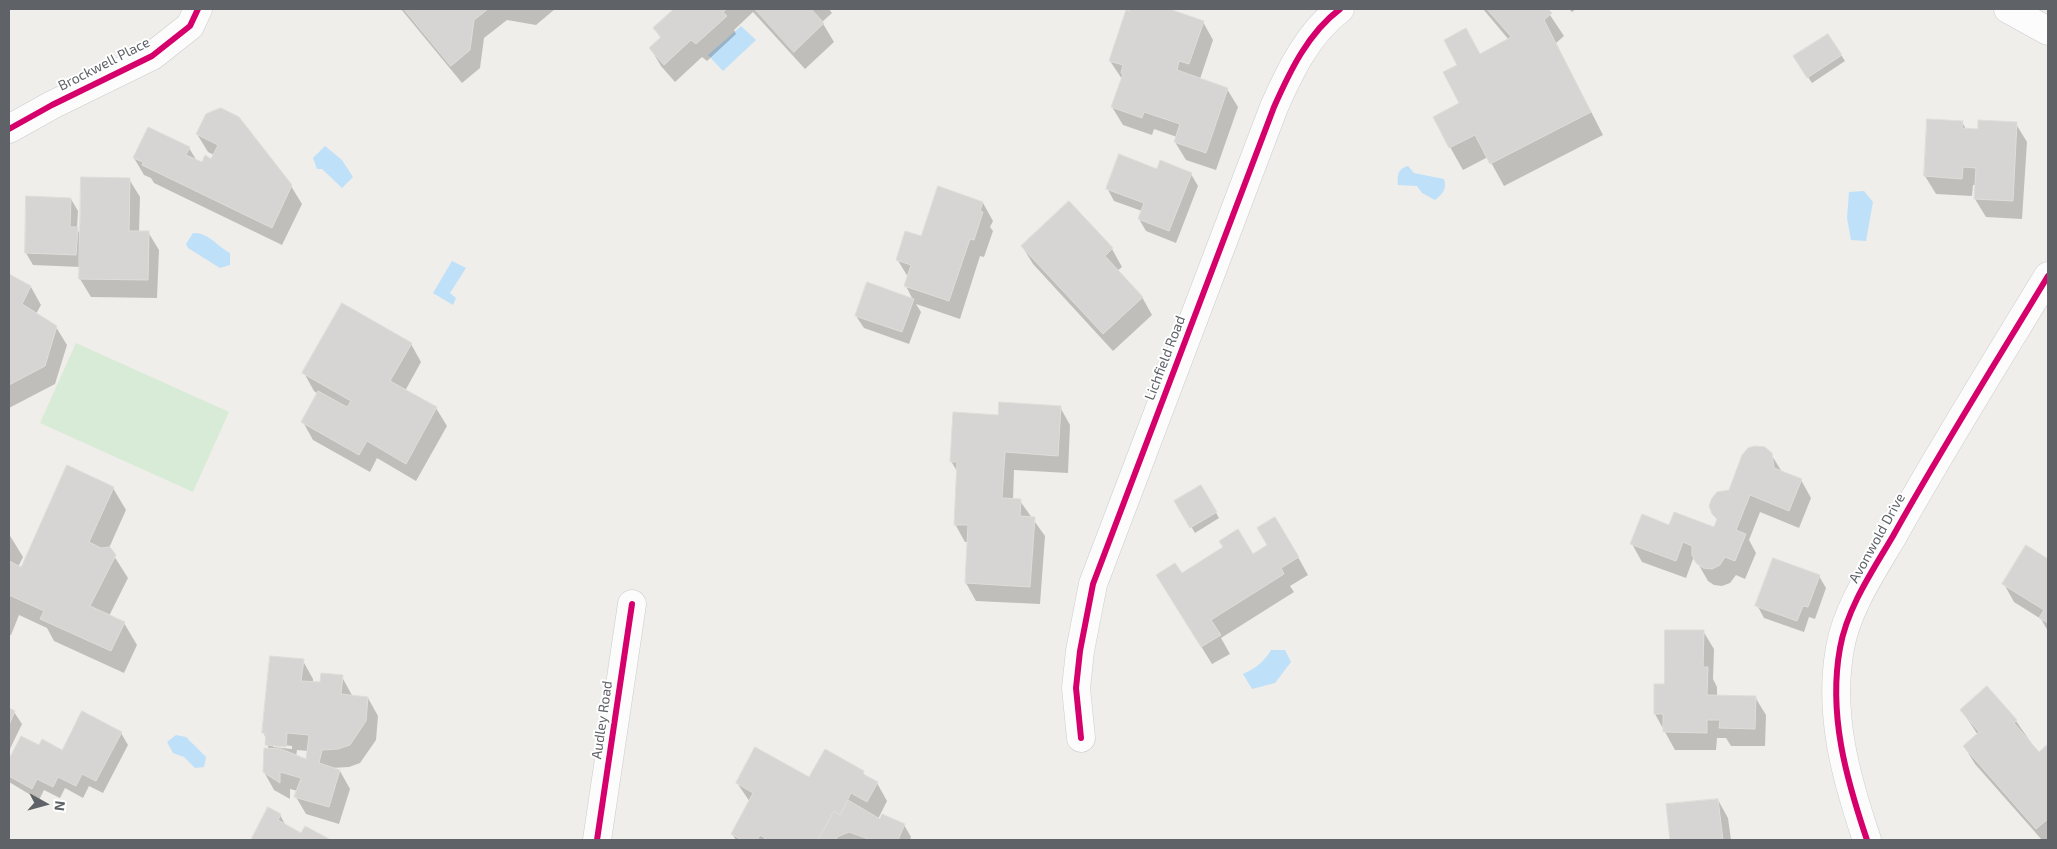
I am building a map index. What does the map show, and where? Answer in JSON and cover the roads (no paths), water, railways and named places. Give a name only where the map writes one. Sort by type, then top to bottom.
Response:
[{"type":"street","name":"Brockwell Place","points":[[9,129],[52,105],[152,56],[190,26],[198,9]]},
{"type":"street","name":"Lichfield Road","points":[[1081,738],[1076,688],[1080,651],[1093,584],[1274,107],[1290,72],[1309,40],[1330,16],[1340,9]]},
{"type":"street","points":[[2008,9],[2048,31]]},
{"type":"street","name":"Avonwold Drive","points":[[1867,840],[1847,776],[1840,746],[1836,714],[1837,670],[1840,646],[1846,625],[1871,574],[1918,490],[2048,276]]},
{"type":"street","name":"Audley Road","points":[[597,840],[632,604]]},
{"type":"water","points":[[741,26],[756,40],[723,71],[708,55]]},
{"type":"water","points":[[325,146],[342,160],[353,177],[342,188],[322,169],[317,169],[313,158]]},
{"type":"water","points":[[1408,166],[1414,173],[1444,179],[1445,188],[1435,200],[1422,193],[1417,186],[1398,185],[1399,172]]},
{"type":"water","points":[[1864,191],[1873,202],[1866,241],[1851,240],[1847,218],[1849,192]]},
{"type":"water","points":[[193,233],[208,237],[230,253],[230,265],[220,268],[188,248],[186,244]]},
{"type":"water","points":[[452,261],[466,268],[450,293],[456,298],[453,305],[433,293]]},
{"type":"water","points":[[1271,650],[1285,650],[1291,662],[1275,683],[1252,689],[1243,674],[1266,658]]},
{"type":"water","points":[[176,735],[186,737],[206,757],[204,767],[195,768],[184,757],[173,753],[167,742]]}]
